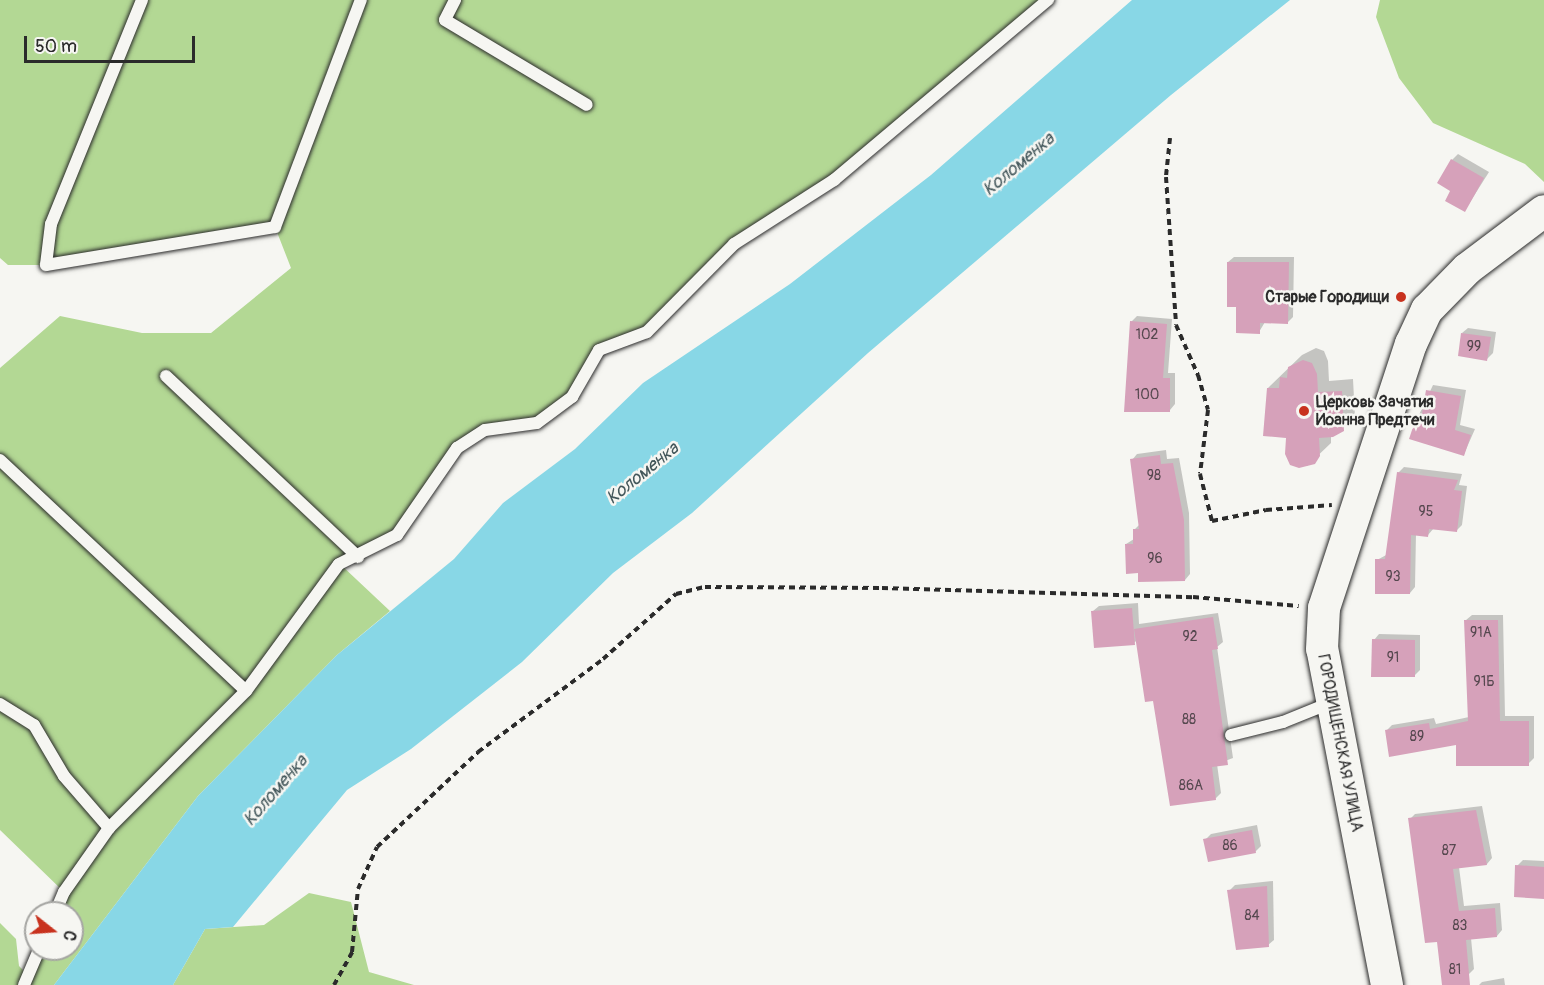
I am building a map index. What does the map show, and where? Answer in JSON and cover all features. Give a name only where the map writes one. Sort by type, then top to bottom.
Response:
[{"type":"street","name":"ГОРОДИЩЕНСКАЯ УЛИЦА","points":[[1387,985],[1322,649],[1324,608],[1411,344],[1427,310],[1467,269],[1544,211]]},
{"type":"lane","points":[[142,0],[51,224],[46,266],[275,227],[361,0]]},
{"type":"lane","points":[[455,0],[445,20],[587,105]]},
{"type":"lane","points":[[60,901],[64,892],[109,828],[246,691],[339,564],[358,557],[397,535],[457,448],[486,430],[537,423],[572,397],[599,350],[647,332],[734,244],[834,180],[1048,0]]},
{"type":"lane","points":[[166,376],[358,557]]},
{"type":"lane","points":[[0,460],[246,691]]},
{"type":"lane","points":[[1231,735],[1284,723],[1332,703]]},
{"type":"lane","points":[[0,704],[34,725],[64,776],[109,828]]},
{"type":"lane","points":[[24,985],[34,961]]},
{"type":"path","points":[[1170,138],[1166,177],[1176,325],[1198,375],[1208,410],[1200,474],[1212,521],[1266,510],[1359,502]]},
{"type":"path","points":[[334,985],[352,952],[358,889],[377,847],[478,752],[603,659],[676,594],[705,587],[882,588],[1193,597],[1324,608]]},
{"type":"green space","points":[[0,0],[1048,0],[834,180],[734,244],[647,332],[599,350],[572,397],[537,423],[485,430],[457,448],[397,535],[340,564],[390,611],[337,655],[198,796],[84,946],[84,901],[60,901],[64,892],[0,830],[0,368],[60,316],[142,333],[211,333],[291,268],[275,227],[46,265],[8,265],[0,258]]},
{"type":"green space","points":[[1380,0],[1544,0],[1544,182],[1525,164],[1433,123],[1399,78],[1376,17]]},
{"type":"green space","points":[[309,893],[351,902],[369,972],[414,985],[173,985],[205,929],[264,925]]},
{"type":"green space","points":[[0,923],[16,939],[19,966],[28,975],[34,961],[72,961],[54,985],[0,985]]},
{"type":"water","name":"Коломенка","points":[[1132,0],[1290,0],[1171,95],[868,353],[692,513],[613,573],[522,662],[411,749],[347,790],[233,927],[205,929],[173,985],[54,985],[72,961],[84,961],[84,946],[198,796],[337,655],[454,559],[503,503],[575,449],[643,383],[790,284],[931,175]]},
{"type":"building","points":[[1451,159],[1484,178],[1465,212],[1445,201],[1450,191],[1437,183]]},
{"type":"building","points":[[1227,262],[1289,262],[1288,324],[1260,323],[1260,334],[1236,333],[1236,307],[1227,307]]},
{"type":"building","points":[[1130,321],[1167,324],[1163,378],[1170,378],[1170,412],[1124,412]]},
{"type":"building","points":[[1461,333],[1491,337],[1487,361],[1458,356]]},
{"type":"building","name":"Церковь Зачатия Иоанна Предтечи","points":[[1303,360],[1312,363],[1317,374],[1318,392],[1342,391],[1344,431],[1333,437],[1319,438],[1320,456],[1315,464],[1299,468],[1290,465],[1285,454],[1286,438],[1263,436],[1267,388],[1279,388],[1280,377],[1287,378],[1288,367]]},
{"type":"building","points":[[1426,390],[1461,396],[1455,430],[1471,435],[1464,456],[1409,439],[1416,418],[1421,420]]},
{"type":"building","points":[[1160,455],[1161,464],[1173,463],[1184,520],[1185,581],[1138,582],[1138,573],[1126,574],[1125,544],[1133,544],[1133,529],[1139,529],[1130,459]]},
{"type":"building","points":[[1397,472],[1458,480],[1454,490],[1462,491],[1457,532],[1429,529],[1428,537],[1411,535],[1410,594],[1375,594],[1375,559],[1385,559]]},
{"type":"building","points":[[1132,608],[1135,645],[1094,648],[1091,611]]},
{"type":"building","points":[[1213,617],[1218,649],[1212,650],[1228,765],[1212,767],[1216,800],[1170,806],[1153,701],[1145,702],[1134,629]]},
{"type":"building","points":[[1464,620],[1498,620],[1500,721],[1529,721],[1529,766],[1456,766],[1456,745],[1389,757],[1385,730],[1429,723],[1430,729],[1468,721]]},
{"type":"building","points":[[1372,639],[1415,640],[1415,677],[1371,677]]},
{"type":"building","points":[[1476,810],[1487,865],[1453,869],[1459,911],[1495,908],[1497,937],[1466,940],[1470,985],[1442,985],[1437,942],[1425,943],[1408,818]]},
{"type":"building","points":[[1252,830],[1256,853],[1208,862],[1203,839]]},
{"type":"building","points":[[1515,865],[1544,867],[1544,899],[1514,897]]},
{"type":"building","points":[[1267,886],[1269,947],[1236,950],[1227,890]]},
{"type":"place","name":"Старые Городищи","points":[[1401,297]]},
{"type":"place","name":"Церковь Зачатия Иоанна Предтечи","points":[[1304,411]]}]
